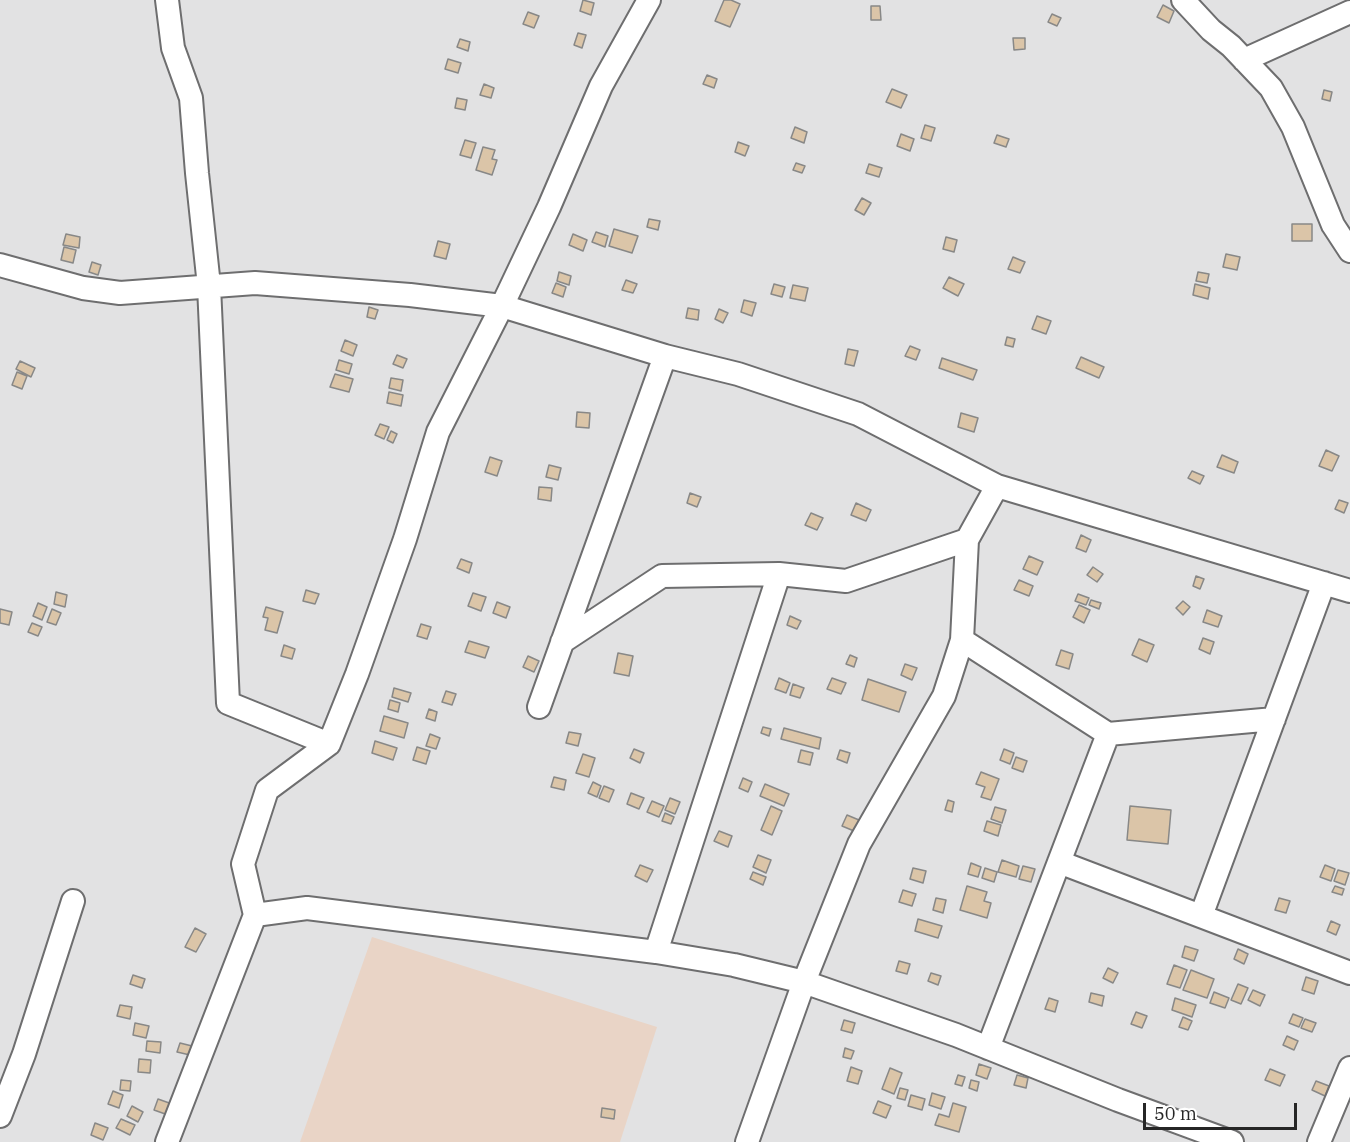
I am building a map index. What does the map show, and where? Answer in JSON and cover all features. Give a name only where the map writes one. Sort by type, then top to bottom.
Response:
[{"type":"street","points":[[167,0],[173,48],[191,98],[196,173],[209,286],[228,703],[329,744]]},
{"type":"street","points":[[167,1142],[255,915],[243,864],[267,790],[329,744],[357,674],[405,538],[438,432],[549,207],[602,86],[649,0]]},
{"type":"street","points":[[1183,0],[1271,88],[1293,127],[1333,225],[1350,251]]},
{"type":"street","points":[[1244,60],[1350,12]]},
{"type":"street","points":[[0,265],[83,288],[120,293],[255,283],[410,295],[502,306],[664,356],[738,374],[858,414],[997,486],[1350,591]]},
{"type":"street","points":[[539,707],[664,356]]},
{"type":"street","points":[[747,1142],[804,982],[859,844],[944,696],[962,640],[967,540],[997,486]]},
{"type":"street","points":[[562,642],[662,576],[779,574],[846,581],[967,540]]},
{"type":"street","points":[[656,952],[779,574]]},
{"type":"street","points":[[1201,916],[1324,583]]},
{"type":"street","points":[[962,640],[1108,734],[1274,719]]},
{"type":"street","points":[[988,1048],[1108,734]]},
{"type":"street","points":[[1059,862],[1350,973]]},
{"type":"street","points":[[0,1116],[24,1054],[73,901]]},
{"type":"street","points":[[255,915],[307,908],[734,964],[804,982],[988,1048],[1232,1142]]},
{"type":"street","points":[[1319,1142],[1350,1068]]},
{"type":"shaded area","points":[[372,937],[657,1027],[620,1142],[300,1142]]},
{"type":"building","points":[[583,0],[594,3],[591,15],[580,11]]},
{"type":"building","points":[[724,0],[740,4],[730,27],[715,21]]},
{"type":"building","points":[[1163,5],[1174,11],[1169,23],[1157,17]]},
{"type":"building","points":[[871,6],[880,6],[881,20],[871,20]]},
{"type":"building","points":[[528,12],[539,16],[534,28],[523,24]]},
{"type":"building","points":[[1052,14],[1061,18],[1057,26],[1048,22]]},
{"type":"building","points":[[578,33],[586,35],[582,48],[574,45]]},
{"type":"building","points":[[1013,38],[1025,38],[1025,49],[1014,50]]},
{"type":"building","points":[[460,39],[470,42],[468,51],[457,47]]},
{"type":"building","points":[[448,59],[461,63],[458,73],[445,69]]},
{"type":"building","points":[[707,75],[717,79],[714,88],[703,84]]},
{"type":"building","points":[[484,84],[494,88],[491,98],[480,95]]},
{"type":"building","points":[[892,89],[907,95],[901,108],[886,102]]},
{"type":"building","points":[[1324,90],[1332,92],[1330,101],[1322,99]]},
{"type":"building","points":[[457,98],[467,100],[465,110],[455,108]]},
{"type":"building","points":[[925,125],[935,128],[931,141],[921,138]]},
{"type":"building","points":[[795,127],[807,132],[804,143],[791,138]]},
{"type":"building","points":[[901,134],[914,139],[910,151],[897,146]]},
{"type":"building","points":[[997,135],[1009,139],[1006,147],[994,143]]},
{"type":"building","points":[[465,140],[476,143],[471,158],[460,155]]},
{"type":"building","points":[[738,142],[749,146],[745,156],[735,152]]},
{"type":"building","points":[[483,147],[495,150],[492,159],[497,160],[492,175],[476,170]]},
{"type":"building","points":[[796,163],[805,166],[802,173],[793,170]]},
{"type":"building","points":[[869,164],[882,168],[879,177],[866,173]]},
{"type":"building","points":[[862,198],[871,203],[864,215],[855,210]]},
{"type":"building","points":[[649,219],[660,221],[658,230],[647,227]]},
{"type":"building","points":[[1292,224],[1312,224],[1312,241],[1292,241]]},
{"type":"building","points":[[614,229],[638,236],[632,253],[609,246]]},
{"type":"building","points":[[596,232],[608,236],[605,247],[592,242]]},
{"type":"building","points":[[66,234],[80,237],[79,248],[63,245]]},
{"type":"building","points":[[573,234],[587,240],[583,251],[569,245]]},
{"type":"building","points":[[946,237],[957,240],[954,252],[943,249]]},
{"type":"building","points":[[438,241],[450,244],[446,259],[434,256]]},
{"type":"building","points":[[64,247],[76,250],[73,263],[61,260]]},
{"type":"building","points":[[1226,254],[1240,257],[1237,270],[1223,267]]},
{"type":"building","points":[[1013,257],[1025,262],[1020,273],[1008,269]]},
{"type":"building","points":[[92,262],[101,265],[98,275],[89,272]]},
{"type":"building","points":[[559,272],[571,276],[569,285],[557,281]]},
{"type":"building","points":[[1198,272],[1209,274],[1207,283],[1196,281]]},
{"type":"building","points":[[949,277],[964,284],[958,296],[943,288]]},
{"type":"building","points":[[626,280],[637,284],[633,293],[622,290]]},
{"type":"building","points":[[556,283],[566,287],[563,297],[552,293]]},
{"type":"building","points":[[774,284],[785,287],[782,297],[771,294]]},
{"type":"building","points":[[1195,284],[1210,288],[1208,299],[1193,295]]},
{"type":"building","points":[[793,285],[808,288],[805,301],[790,298]]},
{"type":"building","points":[[744,300],[756,303],[752,316],[741,312]]},
{"type":"building","points":[[369,307],[378,310],[375,319],[367,317]]},
{"type":"building","points":[[688,308],[699,310],[698,320],[686,318]]},
{"type":"building","points":[[719,309],[728,313],[723,323],[715,319]]},
{"type":"building","points":[[1037,316],[1051,321],[1046,334],[1032,329]]},
{"type":"building","points":[[1007,337],[1015,339],[1013,347],[1005,345]]},
{"type":"building","points":[[345,340],[357,345],[353,356],[341,351]]},
{"type":"building","points":[[910,346],[920,350],[916,360],[905,356]]},
{"type":"building","points":[[848,349],[858,351],[854,366],[845,364]]},
{"type":"building","points":[[397,355],[407,359],[403,368],[393,364]]},
{"type":"building","points":[[1081,357],[1104,367],[1099,378],[1076,368]]},
{"type":"building","points":[[942,358],[977,370],[973,380],[939,368]]},
{"type":"building","points":[[339,360],[352,364],[349,374],[336,370]]},
{"type":"building","points":[[20,361],[35,368],[31,377],[16,369]]},
{"type":"building","points":[[17,372],[27,376],[22,389],[12,385]]},
{"type":"building","points":[[335,374],[353,379],[349,392],[330,387]]},
{"type":"building","points":[[391,378],[403,380],[401,391],[389,388]]},
{"type":"building","points":[[389,392],[403,395],[401,406],[387,403]]},
{"type":"building","points":[[577,412],[590,413],[589,428],[576,427]]},
{"type":"building","points":[[961,413],[978,418],[974,432],[958,427]]},
{"type":"building","points":[[380,424],[389,427],[384,439],[375,435]]},
{"type":"building","points":[[391,431],[397,434],[393,443],[387,440]]},
{"type":"building","points":[[1326,450],[1339,456],[1332,471],[1319,466]]},
{"type":"building","points":[[1222,455],[1238,462],[1234,473],[1217,467]]},
{"type":"building","points":[[490,457],[502,461],[497,476],[485,472]]},
{"type":"building","points":[[549,465],[561,468],[558,480],[546,477]]},
{"type":"building","points":[[1192,471],[1204,476],[1200,484],[1188,478]]},
{"type":"building","points":[[539,487],[552,488],[551,501],[538,499]]},
{"type":"building","points":[[690,493],[701,497],[697,507],[687,503]]},
{"type":"building","points":[[1339,500],[1348,503],[1344,513],[1335,509]]},
{"type":"building","points":[[856,503],[871,510],[866,521],[851,515]]},
{"type":"building","points":[[811,513],[823,518],[817,530],[805,525]]},
{"type":"building","points":[[1081,535],[1091,540],[1086,552],[1076,548]]},
{"type":"building","points":[[1029,556],[1043,562],[1037,575],[1023,569]]},
{"type":"building","points":[[461,559],[472,563],[469,573],[457,568]]},
{"type":"building","points":[[1093,567],[1103,574],[1097,582],[1087,575]]},
{"type":"building","points":[[1196,576],[1204,579],[1200,589],[1193,586]]},
{"type":"building","points":[[1019,580],[1033,586],[1029,596],[1014,590]]},
{"type":"building","points":[[306,590],[319,594],[315,604],[303,601]]},
{"type":"building","points":[[56,592],[67,595],[65,607],[54,604]]},
{"type":"building","points":[[473,593],[486,597],[481,611],[468,606]]},
{"type":"building","points":[[1078,594],[1089,598],[1086,605],[1075,601]]},
{"type":"building","points":[[1091,600],[1101,603],[1099,609],[1089,605]]},
{"type":"building","points":[[1183,601],[1190,607],[1183,615],[1176,608]]},
{"type":"building","points":[[497,602],[510,607],[506,618],[493,613]]},
{"type":"building","points":[[38,603],[47,607],[42,620],[33,616]]},
{"type":"building","points":[[1079,605],[1090,610],[1084,623],[1073,617]]},
{"type":"building","points":[[266,607],[283,612],[277,633],[265,630],[268,618],[263,617]]},
{"type":"building","points":[[0,609],[12,612],[9,625],[0,623]]},
{"type":"building","points":[[52,609],[61,613],[56,625],[47,622]]},
{"type":"building","points":[[1207,610],[1222,616],[1218,627],[1203,622]]},
{"type":"building","points":[[790,616],[801,621],[797,629],[787,625]]},
{"type":"building","points":[[32,623],[42,627],[38,636],[28,632]]},
{"type":"building","points":[[421,624],[431,627],[427,639],[417,636]]},
{"type":"building","points":[[1203,638],[1214,642],[1210,654],[1199,649]]},
{"type":"building","points":[[1139,639],[1154,645],[1147,662],[1132,655]]},
{"type":"building","points":[[469,641],[489,647],[485,658],[465,652]]},
{"type":"building","points":[[284,645],[295,649],[292,659],[281,656]]},
{"type":"building","points":[[1061,650],[1073,654],[1069,669],[1056,665]]},
{"type":"building","points":[[618,653],[633,656],[629,676],[614,673]]},
{"type":"building","points":[[850,655],[857,658],[854,667],[846,664]]},
{"type":"building","points":[[528,656],[539,661],[534,672],[523,667]]},
{"type":"building","points":[[905,664],[917,668],[912,680],[901,675]]},
{"type":"building","points":[[779,678],[790,683],[786,693],[775,689]]},
{"type":"building","points":[[832,678],[846,683],[841,694],[827,689]]},
{"type":"building","points":[[868,679],[906,692],[899,712],[862,700]]},
{"type":"building","points":[[793,684],[804,688],[800,698],[790,695]]},
{"type":"building","points":[[394,688],[411,693],[408,702],[392,697]]},
{"type":"building","points":[[446,691],[456,694],[452,705],[442,702]]},
{"type":"building","points":[[390,700],[400,703],[398,712],[388,709]]},
{"type":"building","points":[[429,709],[437,712],[435,721],[426,718]]},
{"type":"building","points":[[384,716],[408,723],[404,738],[380,731]]},
{"type":"building","points":[[763,727],[771,729],[769,736],[761,733]]},
{"type":"building","points":[[784,728],[821,738],[819,749],[781,739]]},
{"type":"building","points":[[569,732],[581,734],[578,746],[566,743]]},
{"type":"building","points":[[430,734],[440,738],[436,749],[426,746]]},
{"type":"building","points":[[375,741],[397,748],[393,760],[372,753]]},
{"type":"building","points":[[417,747],[430,751],[426,764],[413,760]]},
{"type":"building","points":[[634,749],[644,753],[640,763],[630,758]]},
{"type":"building","points":[[1004,749],[1014,753],[1010,764],[1000,760]]},
{"type":"building","points":[[801,750],[813,753],[810,765],[798,762]]},
{"type":"building","points":[[840,750],[850,753],[847,763],[837,759]]},
{"type":"building","points":[[583,754],[595,758],[589,777],[576,773]]},
{"type":"building","points":[[1016,757],[1027,761],[1023,772],[1012,768]]},
{"type":"building","points":[[981,772],[999,779],[991,800],[981,797],[985,787],[976,784]]},
{"type":"building","points":[[554,777],[566,780],[564,790],[551,787]]},
{"type":"building","points":[[743,778],[752,782],[748,792],[739,788]]},
{"type":"building","points":[[593,782],[601,786],[597,797],[588,793]]},
{"type":"building","points":[[765,784],[789,794],[784,806],[760,796]]},
{"type":"building","points":[[604,786],[614,790],[609,802],[599,798]]},
{"type":"building","points":[[631,793],[644,798],[639,809],[627,804]]},
{"type":"building","points":[[670,798],[680,802],[675,814],[665,810]]},
{"type":"building","points":[[948,800],[954,802],[952,812],[945,810]]},
{"type":"building","points":[[652,801],[664,806],[659,817],[647,812]]},
{"type":"building","points":[[771,806],[782,811],[772,835],[761,830]]},
{"type":"building","points":[[1130,806],[1171,810],[1168,844],[1127,840]]},
{"type":"building","points":[[995,807],[1006,810],[1002,823],[991,819]]},
{"type":"building","points":[[665,813],[674,817],[671,824],[662,821]]},
{"type":"building","points":[[847,815],[859,820],[854,831],[842,826]]},
{"type":"building","points":[[987,821],[1001,825],[998,836],[984,831]]},
{"type":"building","points":[[719,831],[732,836],[728,847],[714,841]]},
{"type":"building","points":[[758,855],[771,860],[766,873],[753,867]]},
{"type":"building","points":[[1002,860],[1019,866],[1016,877],[998,872]]},
{"type":"building","points":[[971,863],[981,867],[978,877],[968,874]]},
{"type":"building","points":[[640,865],[653,870],[647,882],[635,876]]},
{"type":"building","points":[[1325,865],[1335,869],[1331,881],[1320,877]]},
{"type":"building","points":[[1023,866],[1035,869],[1031,882],[1019,879]]},
{"type":"building","points":[[913,868],[926,871],[923,883],[910,879]]},
{"type":"building","points":[[985,868],[997,872],[994,882],[982,878]]},
{"type":"building","points":[[1338,870],[1349,873],[1345,885],[1334,881]]},
{"type":"building","points":[[753,872],[766,877],[763,885],[750,879]]},
{"type":"building","points":[[967,886],[987,892],[984,901],[991,903],[987,918],[960,910]]},
{"type":"building","points":[[1335,886],[1344,889],[1342,895],[1332,892]]},
{"type":"building","points":[[903,890],[916,894],[912,906],[899,902]]},
{"type":"building","points":[[936,898],[946,900],[943,913],[933,910]]},
{"type":"building","points":[[1279,898],[1290,901],[1286,913],[1275,910]]},
{"type":"building","points":[[918,919],[942,926],[938,938],[915,931]]},
{"type":"building","points":[[1331,921],[1340,925],[1336,935],[1327,931]]},
{"type":"building","points":[[195,928],[206,934],[196,952],[185,947]]},
{"type":"building","points":[[1185,946],[1198,950],[1194,961],[1182,957]]},
{"type":"building","points":[[1238,949],[1248,954],[1244,964],[1234,959]]},
{"type":"building","points":[[899,961],[910,964],[907,974],[896,971]]},
{"type":"building","points":[[1174,965],[1187,970],[1180,988],[1167,984]]},
{"type":"building","points":[[1108,968],[1118,973],[1113,983],[1103,978]]},
{"type":"building","points":[[1191,970],[1214,979],[1207,998],[1183,990]]},
{"type":"building","points":[[931,973],[941,976],[938,985],[928,981]]},
{"type":"building","points":[[133,975],[145,979],[142,988],[130,984]]},
{"type":"building","points":[[1306,977],[1318,981],[1314,994],[1302,990]]},
{"type":"building","points":[[1238,984],[1248,988],[1241,1004],[1231,1000]]},
{"type":"building","points":[[1253,990],[1265,995],[1260,1006],[1248,1000]]},
{"type":"building","points":[[1214,992],[1229,998],[1225,1008],[1210,1003]]},
{"type":"building","points":[[1091,993],[1104,996],[1102,1006],[1089,1002]]},
{"type":"building","points":[[1049,998],[1058,1001],[1055,1012],[1045,1009]]},
{"type":"building","points":[[1175,998],[1196,1005],[1192,1017],[1172,1010]]},
{"type":"building","points":[[120,1005],[132,1007],[130,1019],[117,1016]]},
{"type":"building","points":[[1136,1012],[1147,1016],[1142,1028],[1131,1024]]},
{"type":"building","points":[[1293,1014],[1303,1018],[1299,1027],[1289,1023]]},
{"type":"building","points":[[1183,1017],[1192,1021],[1188,1030],[1179,1027]]},
{"type":"building","points":[[1305,1019],[1316,1023],[1312,1032],[1301,1028]]},
{"type":"building","points":[[844,1020],[855,1023],[852,1033],[841,1030]]},
{"type":"building","points":[[135,1023],[149,1026],[146,1038],[133,1035]]},
{"type":"building","points":[[1287,1036],[1298,1041],[1294,1050],[1283,1045]]},
{"type":"building","points":[[147,1041],[161,1042],[160,1053],[146,1051]]},
{"type":"building","points":[[180,1043],[192,1046],[190,1055],[177,1052]]},
{"type":"building","points":[[845,1048],[854,1051],[851,1059],[843,1057]]},
{"type":"building","points":[[139,1059],[151,1060],[150,1073],[138,1072]]},
{"type":"building","points":[[979,1064],[991,1068],[987,1079],[976,1075]]},
{"type":"building","points":[[851,1067],[862,1071],[858,1084],[847,1081]]},
{"type":"building","points":[[890,1068],[902,1073],[894,1094],[882,1089]]},
{"type":"building","points":[[1270,1069],[1285,1075],[1280,1086],[1265,1080]]},
{"type":"building","points":[[958,1075],[965,1077],[962,1086],[955,1084]]},
{"type":"building","points":[[1017,1075],[1028,1078],[1026,1088],[1014,1085]]},
{"type":"building","points":[[121,1080],[131,1081],[130,1091],[120,1090]]},
{"type":"building","points":[[971,1080],[979,1082],[977,1091],[969,1088]]},
{"type":"building","points":[[1316,1081],[1329,1086],[1325,1096],[1312,1090]]},
{"type":"building","points":[[900,1088],[908,1090],[905,1100],[897,1098]]},
{"type":"building","points":[[113,1091],[123,1095],[119,1108],[108,1104]]},
{"type":"building","points":[[932,1093],[945,1097],[941,1109],[929,1105]]},
{"type":"building","points":[[911,1095],[925,1099],[922,1110],[908,1106]]},
{"type":"building","points":[[158,1099],[172,1104],[168,1115],[154,1110]]},
{"type":"building","points":[[878,1101],[891,1106],[886,1118],[873,1113]]},
{"type":"building","points":[[953,1103],[966,1107],[959,1132],[935,1125],[939,1114],[949,1117]]},
{"type":"building","points":[[132,1106],[143,1112],[138,1122],[127,1116]]},
{"type":"building","points":[[602,1108],[615,1110],[614,1119],[601,1117]]},
{"type":"building","points":[[121,1119],[135,1125],[130,1135],[116,1128]]},
{"type":"building","points":[[95,1123],[108,1128],[103,1140],[91,1135]]}]
